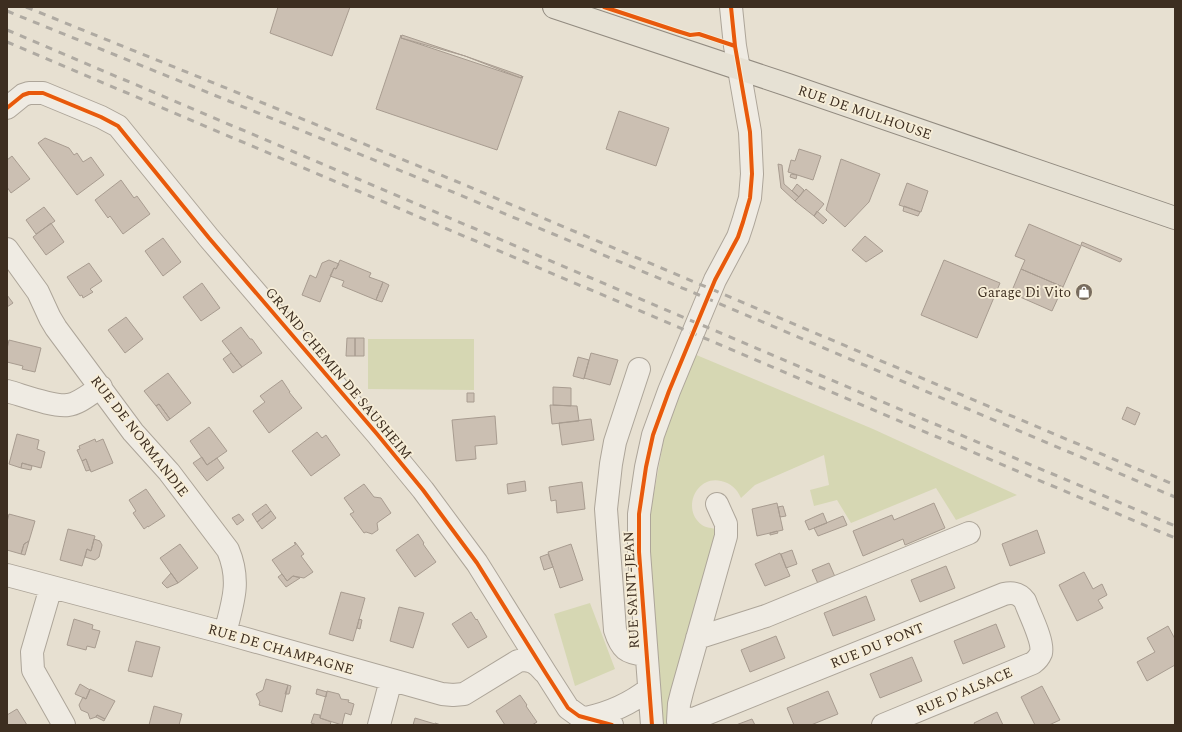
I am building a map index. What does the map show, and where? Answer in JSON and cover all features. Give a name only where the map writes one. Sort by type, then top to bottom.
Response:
[{"type":"main road","name":"RUE DE MULHOUSE","points":[[554,7],[1175,218]]},
{"type":"street","name":"RUE SAINT-JEAN","points":[[652,725],[639,545],[639,514],[642,490],[653,435],[669,391],[715,280],[738,236],[750,198],[752,174],[750,132],[735,46],[732,7]]},
{"type":"street","name":"GRAND CHEMIN DE SAUSHEIM","points":[[7,108],[29,93],[43,93],[111,122],[122,130],[209,238],[394,453],[423,490],[477,563],[568,708],[579,716],[612,725]]},
{"type":"street","name":"RUE DE NORMANDIE","points":[[7,248],[38,292],[56,328],[138,437],[169,472],[228,550],[233,562],[236,584],[234,600],[225,633]]},
{"type":"street","points":[[639,369],[615,442],[606,509],[615,630],[622,646],[633,654],[646,655]]},
{"type":"street","points":[[7,391],[52,403],[68,405],[75,403],[100,387]]},
{"type":"street","points":[[679,723],[679,704],[682,692],[726,536],[726,524],[718,504]]},
{"type":"street","points":[[697,638],[766,616],[969,532]]},
{"type":"street","name":"RUE DE CHAMPAGNE","points":[[7,575],[225,633],[442,694],[464,694],[518,660],[524,659],[533,662],[545,672]]},
{"type":"street","points":[[51,587],[32,652],[32,670],[64,725]]},
{"type":"street","name":"RUE DU PONT","points":[[679,723],[696,718],[1010,593],[1016,593],[1025,601],[1040,642],[1041,653]]},
{"type":"street","name":"RUE D'ALSACE","points":[[884,725],[1033,663],[1038,659],[1041,653]]},
{"type":"street","points":[[379,725],[391,680]]},
{"type":"street","points":[[585,718],[613,711],[637,698],[649,689]]},
{"type":"green space","points":[[368,339],[474,339],[474,390],[368,389]]},
{"type":"green space","points":[[694,354],[873,429],[1017,495],[956,520],[936,488],[851,523],[837,500],[814,506],[810,490],[829,485],[824,455],[755,485],[741,498],[736,489],[728,483],[712,481],[705,483],[698,488],[694,495],[692,503],[693,511],[696,519],[702,525],[717,529],[670,725],[662,725],[654,640],[649,520],[665,433]]},
{"type":"green space","points":[[590,603],[615,669],[575,686],[554,614]]},
{"type":"building","points":[[278,7],[350,7],[332,56],[270,33]]},
{"type":"building","points":[[401,35],[401,38],[521,78],[523,76],[497,150],[376,109]]},
{"type":"building","points":[[402,35],[465,56],[401,38]]},
{"type":"building","points":[[465,56],[522,76],[521,78]]},
{"type":"building","points":[[619,111],[669,128],[656,166],[606,149]]},
{"type":"building","points":[[45,138],[69,148],[74,155],[77,153],[83,162],[91,157],[104,175],[77,195],[38,143]]},
{"type":"building","points":[[799,149],[821,156],[813,180],[788,172],[791,160],[795,161]]},
{"type":"building","points":[[12,156],[30,179],[11,193],[7,187],[7,160]]},
{"type":"building","points":[[841,159],[880,174],[869,202],[845,227],[826,210]]},
{"type":"building","points":[[778,164],[782,165],[784,184],[799,197],[795,201],[781,188]]},
{"type":"building","points":[[791,174],[797,175],[796,179],[790,177]]},
{"type":"building","points":[[121,180],[134,198],[137,196],[150,214],[123,234],[110,216],[108,218],[95,200]]},
{"type":"building","points":[[907,183],[928,191],[921,212],[899,205]]},
{"type":"building","points":[[797,184],[804,190],[799,197],[792,191]]},
{"type":"building","points":[[806,189],[824,204],[814,216],[795,201]]},
{"type":"building","points":[[904,206],[920,212],[918,216],[903,211]]},
{"type":"building","points":[[44,207],[55,221],[36,234],[26,220]]},
{"type":"building","points":[[817,211],[827,220],[823,224],[814,216]]},
{"type":"building","points":[[51,223],[64,242],[46,255],[33,237]]},
{"type":"building","points":[[1029,224],[1081,246],[1063,287],[1021,269],[1025,260],[1015,256]]},
{"type":"building","points":[[865,236],[883,251],[866,262],[852,250]]},
{"type":"building","points":[[163,238],[181,262],[163,276],[145,251]]},
{"type":"building","points":[[1082,242],[1122,259],[1120,262],[1081,245]]},
{"type":"building","points":[[329,260],[339,264],[336,269],[334,268],[320,302],[302,295],[310,275],[316,278],[322,263]]},
{"type":"building","points":[[340,260],[371,273],[369,277],[383,282],[376,300],[342,286],[344,281],[330,276],[334,268],[336,269]]},
{"type":"building","points":[[944,260],[1000,283],[977,338],[921,315]]},
{"type":"building","points":[[89,263],[102,281],[90,289],[93,292],[83,298],[67,277]]},
{"type":"building","points":[[1021,269],[1063,287],[1052,311],[1011,293]]},
{"type":"building","points":[[383,282],[389,285],[382,302],[376,300]]},
{"type":"building","points":[[202,283],[220,308],[201,321],[183,297]]},
{"type":"building","points":[[7,295],[13,303],[7,307]]},
{"type":"building","points":[[126,317],[143,339],[125,353],[108,330]]},
{"type":"building","points":[[241,327],[262,353],[242,367],[222,341]]},
{"type":"building","points":[[347,338],[355,338],[355,356],[346,356]]},
{"type":"building","points":[[355,338],[364,338],[364,356],[355,356]]},
{"type":"building","points":[[9,340],[41,348],[35,372],[22,369],[23,366],[7,362]]},
{"type":"building","points":[[231,353],[242,367],[233,373],[223,359]]},
{"type":"building","points":[[591,353],[618,360],[610,385],[584,378]]},
{"type":"building","points":[[578,357],[589,360],[584,379],[573,376]]},
{"type":"building","points":[[168,373],[191,403],[170,419],[159,404],[156,406],[144,391]]},
{"type":"building","points":[[282,380],[289,392],[302,408],[269,433],[253,411],[265,402],[260,396]]},
{"type":"building","points":[[553,387],[571,388],[571,406],[553,405]]},
{"type":"building","points":[[467,393],[474,393],[474,402],[467,402]]},
{"type":"building","points":[[159,404],[170,419],[167,421],[156,406]]},
{"type":"building","points":[[550,405],[577,406],[579,421],[552,424]]},
{"type":"building","points":[[1127,407],[1140,413],[1135,425],[1122,419]]},
{"type":"building","points":[[495,416],[497,444],[475,446],[476,459],[456,461],[452,420]]},
{"type":"building","points":[[591,419],[594,440],[562,445],[559,423]]},
{"type":"building","points":[[209,427],[227,451],[207,465],[190,441]]},
{"type":"building","points":[[317,432],[322,438],[326,435],[340,455],[311,476],[292,451]]},
{"type":"building","points":[[17,434],[39,440],[37,449],[45,452],[41,468],[22,463],[21,468],[9,464]]},
{"type":"building","points":[[95,439],[96,442],[103,439],[113,463],[91,472],[86,459],[82,461],[77,450],[80,449],[79,446]]},
{"type":"building","points":[[202,457],[207,465],[217,458],[224,468],[207,481],[193,463]]},
{"type":"building","points":[[86,459],[90,470],[86,471],[82,461]]},
{"type":"building","points":[[22,463],[32,466],[31,470],[21,468]]},
{"type":"building","points":[[525,481],[526,491],[508,494],[507,484]]},
{"type":"building","points":[[582,482],[585,509],[557,513],[556,500],[551,501],[549,487]]},
{"type":"building","points":[[364,484],[374,497],[381,498],[391,513],[377,523],[378,530],[372,534],[366,532],[364,533],[350,514],[354,512],[344,498]]},
{"type":"building","points":[[146,489],[165,516],[144,529],[133,513],[136,511],[129,500]]},
{"type":"building","points":[[777,503],[783,530],[757,536],[752,509]]},
{"type":"building","points":[[934,503],[945,528],[905,545],[903,539],[863,556],[853,531],[892,515],[894,520]]},
{"type":"building","points":[[266,504],[271,511],[257,522],[252,514]]},
{"type":"building","points":[[783,506],[786,516],[780,517],[778,507]]},
{"type":"building","points":[[271,511],[276,518],[262,529],[257,522]]},
{"type":"building","points":[[823,513],[827,523],[809,530],[805,521]]},
{"type":"building","points":[[9,514],[35,521],[29,541],[24,544],[21,554],[7,550],[7,522]]},
{"type":"building","points":[[239,514],[244,520],[237,525],[232,518]]},
{"type":"building","points":[[843,516],[847,525],[818,536],[814,528]]},
{"type":"building","points":[[68,529],[95,536],[91,551],[87,549],[82,566],[60,560]]},
{"type":"building","points":[[1037,530],[1045,553],[1010,566],[1002,544]]},
{"type":"building","points":[[777,531],[778,533],[770,535],[770,533]]},
{"type":"building","points":[[418,534],[424,543],[423,544],[436,562],[415,577],[396,550]]},
{"type":"building","points":[[94,539],[100,541],[102,545],[99,557],[95,560],[85,557],[87,549],[91,551]]},
{"type":"building","points":[[29,541],[25,555],[21,554],[24,544]]},
{"type":"building","points":[[295,542],[304,554],[301,556],[313,572],[304,578],[293,576],[287,581],[272,560],[296,544],[294,543]]},
{"type":"building","points":[[180,544],[198,568],[178,583],[160,558]]},
{"type":"building","points":[[571,544],[583,580],[560,588],[548,552]]},
{"type":"building","points":[[792,550],[797,564],[786,568],[781,554]]},
{"type":"building","points":[[780,553],[790,576],[765,586],[755,564]]},
{"type":"building","points":[[548,554],[553,567],[544,570],[540,557]]},
{"type":"building","points":[[829,563],[836,579],[819,586],[812,570]]},
{"type":"building","points":[[946,566],[955,588],[920,602],[911,580]]},
{"type":"building","points":[[1084,572],[1093,589],[1102,584],[1107,595],[1098,600],[1103,608],[1077,621],[1059,585]]},
{"type":"building","points":[[171,573],[178,583],[167,588],[162,583]]},
{"type":"building","points":[[282,574],[287,581],[293,576],[300,578],[286,587],[278,577]]},
{"type":"building","points":[[341,592],[365,598],[353,641],[329,634]]},
{"type":"building","points":[[866,596],[875,620],[833,636],[824,613]]},
{"type":"building","points":[[399,607],[424,613],[413,648],[390,641]]},
{"type":"building","points":[[471,612],[476,620],[477,619],[487,637],[468,648],[452,624]]},
{"type":"building","points":[[74,619],[93,625],[92,629],[100,631],[95,648],[87,646],[86,650],[67,645]]},
{"type":"building","points":[[359,619],[362,620],[360,629],[357,628]]},
{"type":"building","points":[[996,624],[1005,647],[963,664],[954,641]]},
{"type":"building","points":[[1168,626],[1175,639],[1175,665],[1147,681],[1137,662],[1155,652],[1147,638]]},
{"type":"building","points":[[776,636],[785,658],[750,672],[741,650]]},
{"type":"building","points":[[136,641],[160,647],[152,677],[128,671]]},
{"type":"building","points":[[912,657],[922,681],[880,698],[870,674]]},
{"type":"building","points":[[266,679],[288,685],[282,712],[259,705],[260,702],[256,694],[263,690]]},
{"type":"building","points":[[80,684],[90,690],[86,699],[75,694]]},
{"type":"building","points":[[288,685],[291,686],[289,694],[285,694]]},
{"type":"building","points":[[1042,686],[1060,720],[1049,725],[1035,725],[1021,697]]},
{"type":"building","points":[[90,689],[115,701],[105,719],[97,715],[96,717],[90,719],[88,713],[81,710],[79,705],[83,697],[86,699]]},
{"type":"building","points":[[317,689],[327,692],[326,697],[316,694]]},
{"type":"building","points":[[327,691],[339,694],[341,699],[349,700],[348,702],[354,704],[351,715],[345,713],[342,725],[320,718]]},
{"type":"building","points":[[828,691],[838,714],[811,725],[794,725],[787,708]]},
{"type":"building","points":[[520,695],[537,722],[532,725],[505,725],[496,711]]},
{"type":"building","points":[[154,706],[182,714],[179,725],[149,725]]},
{"type":"building","points":[[17,709],[27,725],[7,725],[7,715]]},
{"type":"building","points":[[997,712],[1003,725],[975,725],[974,723]]},
{"type":"building","points":[[314,714],[320,715],[320,718],[331,722],[330,725],[317,725],[311,723]]},
{"type":"building","points":[[97,715],[105,719],[104,721],[96,717]]},
{"type":"building","points":[[415,718],[435,724],[441,725],[413,725]]},
{"type":"building","points":[[752,719],[755,725],[736,725]]},
{"type":"railway","points":[[26,7],[453,180],[1175,485]]},
{"type":"railway","points":[[7,11],[448,190],[1175,497]]},
{"type":"railway","points":[[7,30],[1175,526]]},
{"type":"railway","points":[[7,42],[1175,538]]},
{"type":"cycle path","points":[[604,7],[690,35],[699,34],[735,46]]},
{"type":"cycle path","points":[[652,725],[639,552],[639,514],[646,467],[653,435],[669,391],[715,280],[738,237],[750,198],[752,174],[750,132],[735,46],[731,7]]},
{"type":"cycle path","points":[[7,108],[23,95],[29,93],[43,93],[101,117],[118,126],[209,238],[423,490],[477,563],[568,708],[579,716],[612,725]]},
{"type":"place","name":"Garage Di Vito","points":[[1084,292]]}]
